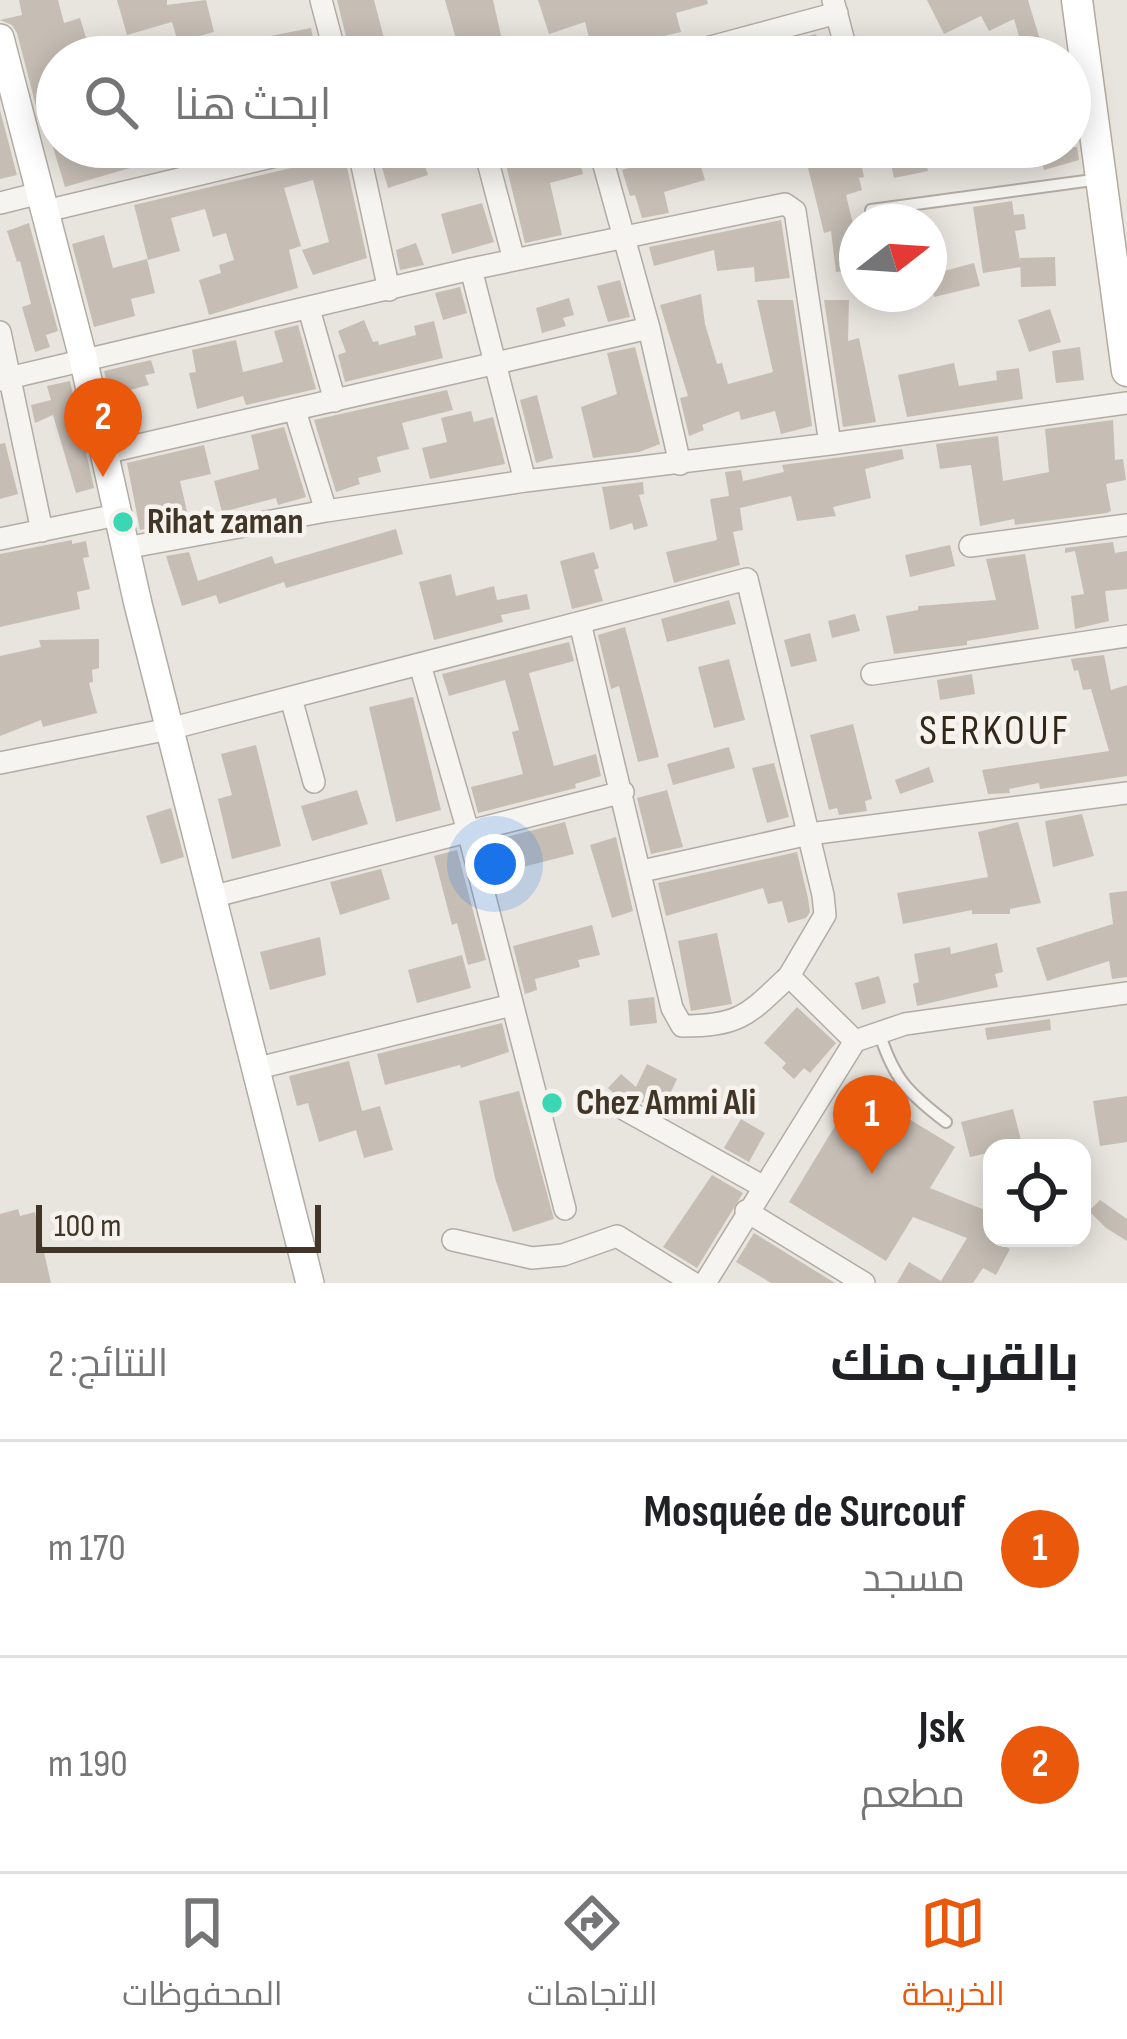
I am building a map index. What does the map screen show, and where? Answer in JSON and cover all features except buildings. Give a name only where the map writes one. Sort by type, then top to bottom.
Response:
[{"type":"main road","points":[[1077,0],[1078,36]]},
{"type":"main road","points":[[0,40],[310,1283]]},
{"type":"main road","points":[[1091,130],[1127,371]]},
{"type":"street","points":[[321,0],[330,36]]},
{"type":"street","points":[[740,36],[835,6],[843,36]]},
{"type":"street","points":[[0,203],[43,202],[210,168]]},
{"type":"street","points":[[362,168],[388,290]]},
{"type":"street","points":[[490,168],[514,260]]},
{"type":"street","points":[[605,168],[680,464]]},
{"type":"street","points":[[6,378],[624,235],[791,206],[830,445]]},
{"type":"street","points":[[471,269],[525,481]]},
{"type":"street","points":[[309,309],[335,401]]},
{"type":"street","points":[[104,453],[649,328]]},
{"type":"street","points":[[0,332],[6,378],[42,531]]},
{"type":"street","points":[[125,548],[525,481],[1127,403]]},
{"type":"street","points":[[295,411],[326,511]]},
{"type":"street","points":[[0,539],[117,515]]},
{"type":"street","points":[[970,546],[1127,525]]},
{"type":"street","points":[[0,763],[169,729],[747,579],[825,915],[789,976],[756,1007],[722,1026],[682,1026],[672,1008],[580,623]]},
{"type":"street","points":[[872,674],[1127,636]]},
{"type":"street","points":[[420,665],[468,831],[565,1210]]},
{"type":"street","points":[[291,698],[314,782]]},
{"type":"street","points":[[211,897],[623,792]]},
{"type":"street","points":[[641,871],[809,834],[1127,793]]},
{"type":"street","points":[[789,976],[855,1041]]},
{"type":"street","points":[[705,1283],[855,1041],[905,1024],[1127,993]]},
{"type":"street","points":[[254,1069],[512,1006]]},
{"type":"street","points":[[624,1109],[762,1186]]},
{"type":"street","points":[[746,1211],[864,1283]]},
{"type":"street","points":[[453,1240],[532,1258],[563,1255],[617,1236],[693,1283]]},
{"type":"lane","points":[[916,204],[1102,179]]},
{"type":"lane","points":[[879,1032],[891,1069],[906,1091],[946,1122]]},
{"type":"place","name":"Jsk","points":[[103,477]]},
{"type":"place","name":"Rihat zaman","points":[[123,522]]},
{"type":"place","name":"Chez Ammi Ali","points":[[552,1103]]},
{"type":"place","name":"Mosquée de Surcouf","points":[[872,1174]]},
{"type":"district","name":"SERKOUF","points":[[995,731]]}]
